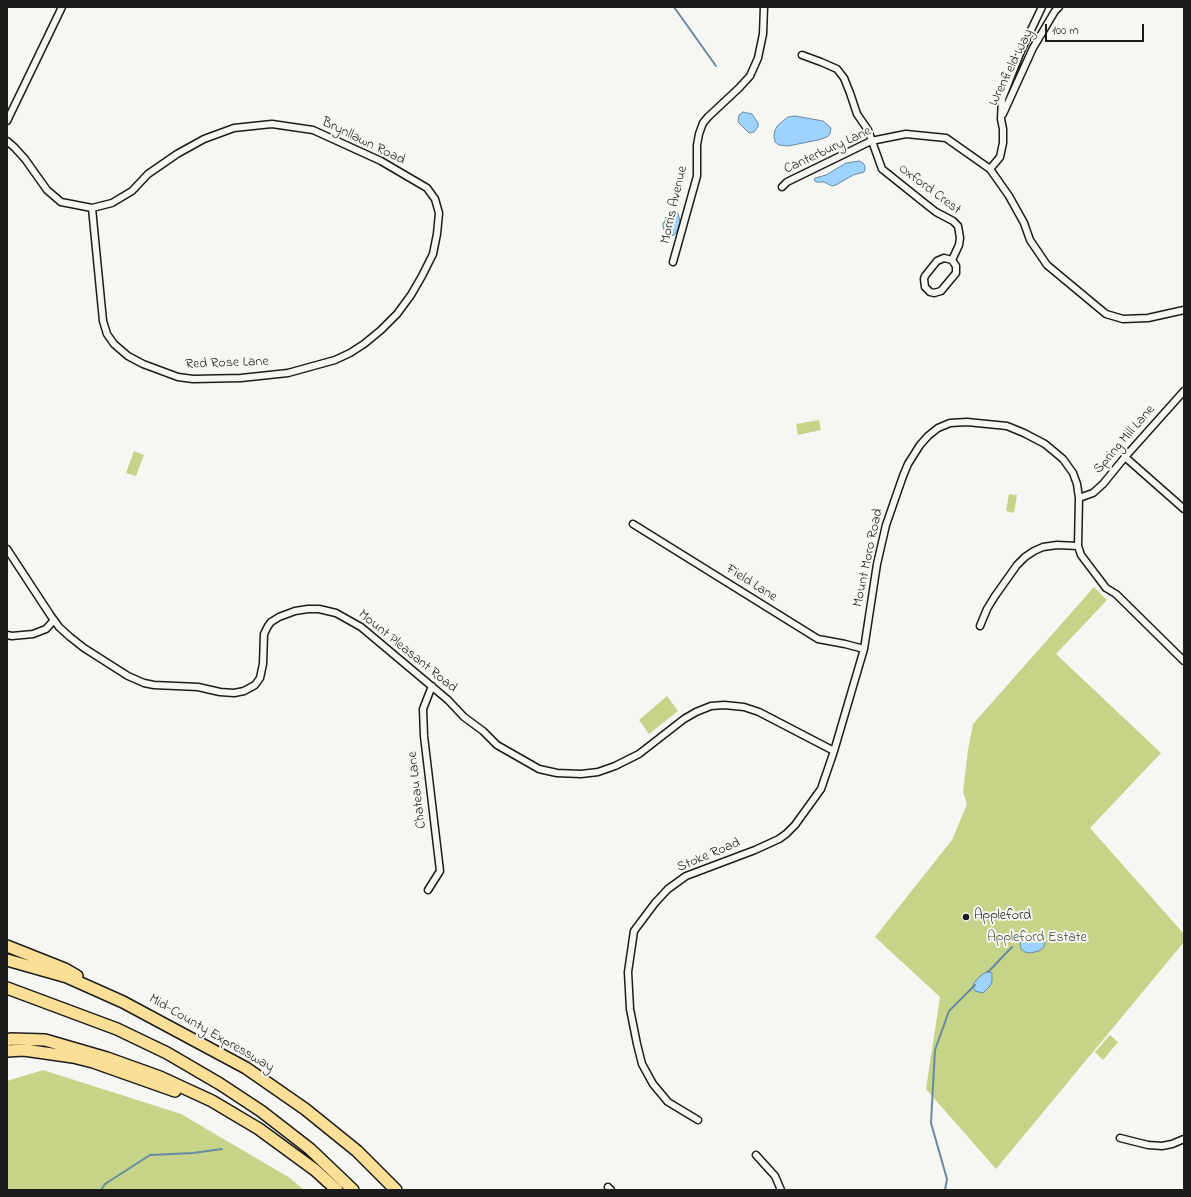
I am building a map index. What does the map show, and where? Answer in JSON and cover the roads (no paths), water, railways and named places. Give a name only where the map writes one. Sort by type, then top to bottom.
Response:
[{"type":"highway","points":[[7,946],[65,969],[123,1002]]},
{"type":"highway","name":"Mid-County Expressway","points":[[7,960],[67,977],[123,1002],[246,1068],[305,1109],[357,1151],[396,1190]]},
{"type":"highway","points":[[7,988],[117,1029],[167,1053],[261,1111],[310,1149],[353,1190]]},
{"type":"highway","points":[[7,1040],[45,1040],[107,1058],[166,1080],[212,1101],[259,1129],[315,1170],[337,1190]]},
{"type":"highway","points":[[7,1052],[24,1050],[50,1053],[92,1062],[172,1090],[249,1127],[259,1129]]},
{"type":"highway","points":[[7,1056],[50,1053]]},
{"type":"street","points":[[7,121],[62,7]]},
{"type":"street","name":"Morris Avenue","points":[[673,262],[697,176],[697,145],[699,134],[703,123],[708,117],[750,76],[758,58],[763,34],[764,7]]},
{"type":"street","name":"Wrenfield Way","points":[[990,169],[1000,157],[1003,136],[1001,119],[1002,99],[1042,7]]},
{"type":"street","name":"Wrenfield Way","points":[[1001,119],[1033,48],[1055,11],[1059,7]]},
{"type":"street","points":[[802,55],[821,62],[836,70],[844,78],[857,114],[868,130],[871,141]]},
{"type":"street","name":"Brynllawn Road","points":[[7,142],[26,159],[47,190],[61,202],[92,208],[112,203],[132,191],[148,174],[178,154],[204,139],[234,128],[272,124],[313,130],[381,161],[427,188],[435,198],[439,213],[437,234],[432,254],[424,272]]},
{"type":"street","name":"Canterbury Lane","points":[[782,187],[787,182],[871,141],[906,134],[946,138],[990,169],[1009,196],[1024,223],[1030,240],[1047,265],[1106,314],[1123,319],[1148,318],[1184,310]]},
{"type":"street","name":"Oxford Crest","points":[[871,141],[882,169],[926,205],[953,221],[958,226],[960,238],[959,245],[952,260]]},
{"type":"street","name":"Red Rose Lane","points":[[92,208],[103,321],[108,334],[114,344],[128,356],[178,377],[199,379],[241,378],[288,373],[335,360],[364,344],[381,330],[397,314],[407,301],[424,272]]},
{"type":"street","name":"Oxford Crest","points":[[944,258],[952,260],[956,266],[956,273],[944,289],[934,293],[927,290],[925,287],[925,276],[938,261],[944,258]]},
{"type":"street","name":"Spring Mill Lane","points":[[1080,498],[1093,493],[1103,484],[1184,391]]},
{"type":"street","name":"Mount Moro Road","points":[[834,751],[864,649],[877,564],[888,519],[908,464],[920,445],[938,428],[950,423],[967,422],[1007,426],[1045,444],[1063,459],[1073,473],[1080,498],[1078,546]]},
{"type":"street","points":[[1125,457],[1184,509]]},
{"type":"street","name":"Field Lane","points":[[632,524],[818,639],[864,649]]},
{"type":"street","points":[[980,626],[987,609],[995,596],[1017,565],[1025,557],[1034,551],[1057,545],[1078,546],[1081,555],[1106,588],[1116,594],[1184,661]]},
{"type":"street","name":"Mount Pleasant Road","points":[[7,549],[54,620],[70,638],[128,676],[144,683],[154,685],[198,687],[220,692],[234,693],[244,691],[254,685],[260,678],[263,664],[264,634],[271,622],[278,617],[295,611],[319,609],[336,613],[361,627],[432,686],[464,717],[483,731],[498,745],[539,769],[557,773],[581,774],[598,772],[615,766],[638,754],[684,718],[711,706],[724,705],[744,707],[759,712],[834,751]]},
{"type":"street","points":[[7,636],[33,634],[46,629],[54,620]]},
{"type":"street","name":"Chateau Lane","points":[[428,890],[440,871],[424,736],[423,709],[432,686]]},
{"type":"street","name":"Stoke Road","points":[[698,1120],[668,1102],[653,1084],[642,1064],[630,1009],[628,972],[634,931],[655,903],[668,889],[686,876],[755,850],[779,839],[786,834],[795,825],[821,789],[834,751]]},
{"type":"street","points":[[1120,1138],[1148,1145],[1162,1146],[1184,1139]]},
{"type":"street","points":[[756,1155],[775,1176],[780,1190]]},
{"type":"water","points":[[743,112],[752,114],[758,123],[758,127],[754,132],[749,133],[739,123],[739,115]]},
{"type":"water","points":[[795,116],[823,121],[831,128],[830,134],[827,137],[818,140],[788,146],[779,145],[775,142],[775,130],[778,125],[788,117]]},
{"type":"water","points":[[859,161],[865,166],[864,172],[853,175],[836,185],[832,186],[824,182],[816,182],[814,180],[815,178],[826,175],[846,163]]},
{"type":"water","points":[[673,212],[678,213],[680,222],[676,233],[670,236],[664,230],[663,223],[665,222],[665,218]]},
{"type":"water","points":[[1037,934],[1043,936],[1045,942],[1044,947],[1039,951],[1030,953],[1021,949],[1021,940]]},
{"type":"water","points":[[988,971],[992,973],[992,982],[990,986],[983,993],[975,991],[973,987],[974,983],[980,976]]},
{"type":"waterway","points":[[674,7],[716,66]]},
{"type":"waterway","points":[[988,972],[1012,947]]},
{"type":"waterway","points":[[945,1190],[947,1179],[931,1123],[935,1050],[949,1011],[975,985]]},
{"type":"waterway","points":[[101,1190],[105,1184],[150,1155],[193,1153],[222,1149]]},
{"type":"place","name":"Appleford","points":[[966,917]]},
{"type":"park label","name":"Appleford Estate","points":[[1037,939]]}]
